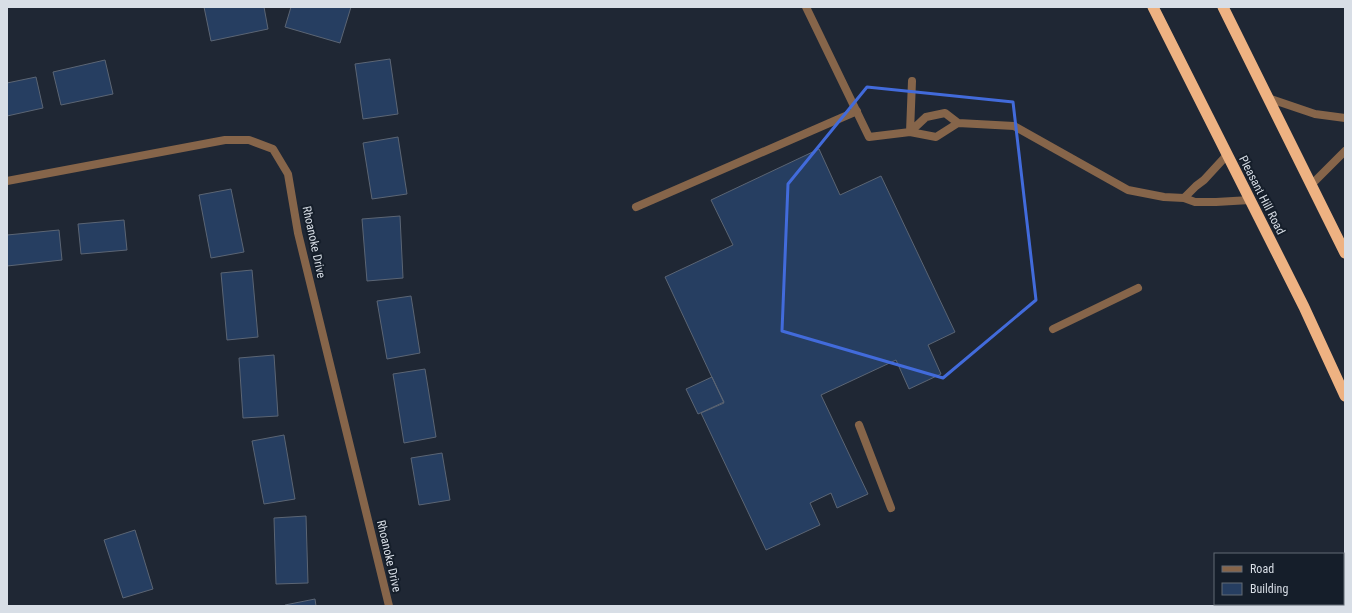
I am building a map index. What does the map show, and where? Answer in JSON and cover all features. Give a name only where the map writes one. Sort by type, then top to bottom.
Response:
[{"type":"highway","name":"Pleasant Hill Road","points":[[1153,7],[1304,307],[1345,396]]},
{"type":"highway","points":[[1223,7],[1345,253]]},
{"type":"street","points":[[806,7],[869,137],[910,132],[936,138],[958,123]]},
{"type":"street","points":[[910,132],[912,81]]},
{"type":"street","points":[[1268,98],[1315,114],[1345,118]]},
{"type":"street","points":[[636,207],[857,111]]},
{"type":"street","points":[[910,132],[926,117],[945,113],[958,123],[1014,126],[1128,190],[1164,197],[1184,198],[1195,202],[1250,200]]},
{"type":"street","name":"Rhoanoke Drive","points":[[7,181],[225,140],[249,140],[273,149],[288,174],[298,233],[388,606]]},
{"type":"street","points":[[1311,186],[1345,151]]},
{"type":"street","points":[[1184,198],[1228,155]]},
{"type":"street","points":[[1053,329],[1138,288]]},
{"type":"street","points":[[859,425],[892,508]]},
{"type":"highlighted area","points":[[867,87],[1013,102],[1036,300],[943,378],[782,331],[788,184]]},
{"type":"building","points":[[204,7],[264,7],[268,29],[211,41]]},
{"type":"building","points":[[291,7],[351,7],[340,43],[285,27]]},
{"type":"building","points":[[390,59],[398,114],[363,119],[355,64]]},
{"type":"building","points":[[105,60],[113,94],[61,105],[53,72]]},
{"type":"building","points":[[36,77],[43,108],[7,116],[7,83]]},
{"type":"building","points":[[398,137],[407,194],[372,199],[363,143]]},
{"type":"building","points":[[819,149],[840,195],[881,176],[955,332],[928,345],[941,374],[909,389],[896,360],[821,395],[868,494],[837,508],[831,493],[810,503],[820,525],[766,550],[701,413],[724,403],[665,277],[733,245],[711,200]]},
{"type":"building","points":[[231,189],[244,252],[211,258],[199,195]]},
{"type":"building","points":[[400,216],[403,278],[367,281],[362,219]]},
{"type":"building","points":[[124,220],[127,250],[81,254],[78,224]]},
{"type":"building","points":[[59,230],[62,260],[7,266],[7,235]]},
{"type":"building","points":[[252,270],[258,337],[227,340],[221,273]]},
{"type":"building","points":[[411,296],[420,353],[387,359],[377,301]]},
{"type":"building","points":[[274,355],[278,416],[243,418],[239,358]]},
{"type":"building","points":[[425,369],[436,437],[404,443],[393,374]]},
{"type":"building","points":[[712,377],[724,402],[698,414],[686,389]]},
{"type":"building","points":[[284,435],[295,499],[264,504],[252,441]]},
{"type":"building","points":[[442,453],[450,500],[419,505],[411,458]]},
{"type":"building","points":[[306,516],[308,583],[276,584],[274,518]]},
{"type":"building","points":[[135,530],[153,589],[123,598],[104,540]]},
{"type":"building","points":[[315,599],[316,606],[285,605]]}]
